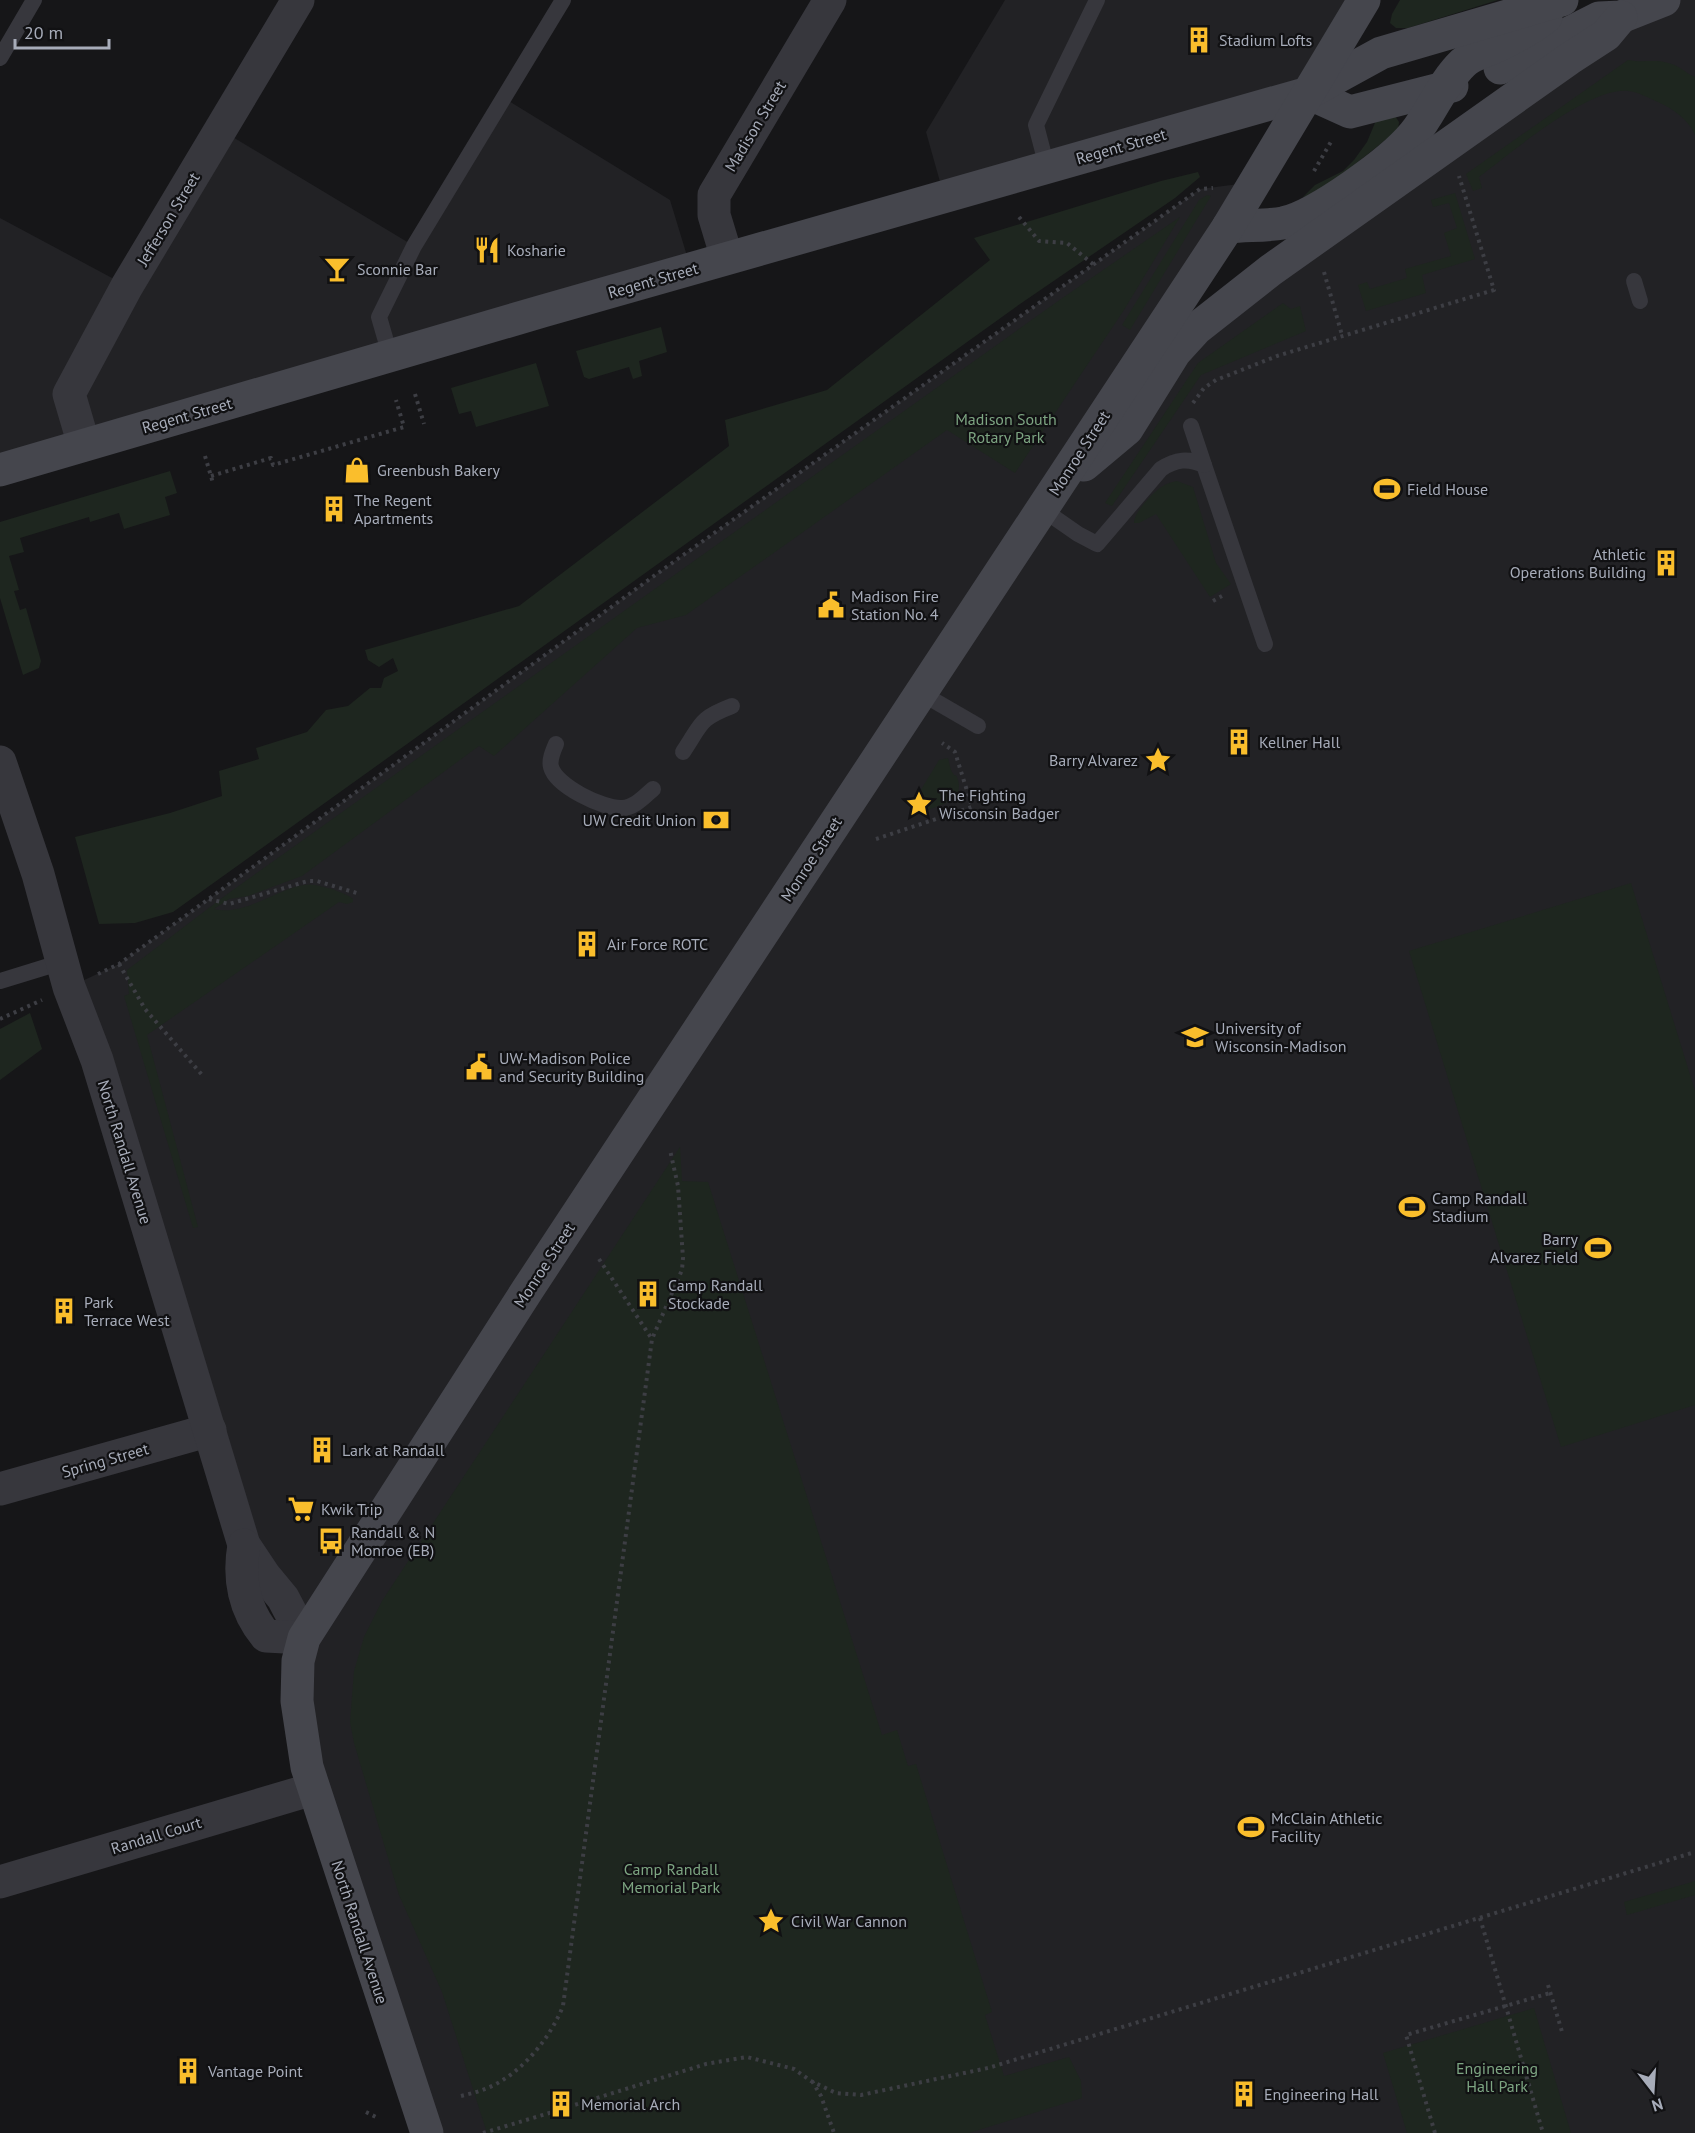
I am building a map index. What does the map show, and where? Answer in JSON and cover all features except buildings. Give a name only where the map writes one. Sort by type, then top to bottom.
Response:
[{"type":"main road","name":"Monroe Street","points":[[300,1730],[297,1672],[304,1638],[528,1289],[1228,226],[1364,0]]},
{"type":"main road","name":"Regent Street","points":[[0,470],[727,258],[1308,93],[1381,53],[1562,0]]},
{"type":"main road","points":[[1228,226],[1282,223],[1298,218],[1347,189],[1403,146],[1415,133],[1442,89],[1464,62],[1538,24],[1568,0]]},
{"type":"main road","points":[[1308,93],[1350,112],[1442,89],[1485,75],[1599,18],[1621,17],[1665,0]]},
{"type":"main road","points":[[1048,500],[1127,429],[1175,352],[1196,329],[1271,270],[1606,35],[1621,17]]},
{"type":"main road","name":"North Randall Avenue","points":[[300,1730],[313,1789],[427,2133]]},
{"type":"street","name":"Jefferson Street","points":[[84,445],[69,394],[127,286],[298,0]]},
{"type":"street","name":"Madison Street","points":[[727,258],[714,214],[714,195],[830,0]]},
{"type":"street","name":"North Randall Avenue","points":[[0,762],[38,874],[69,987],[97,1060],[244,1545],[283,1598],[304,1638]]},
{"type":"street","name":"Spring Street","points":[[0,1489],[210,1430]]},
{"type":"street","name":"Randall Court","points":[[0,1882],[313,1789]]},
{"type":"lane","points":[[0,58],[34,0]]},
{"type":"lane","points":[[390,356],[379,317],[414,246],[563,0]]},
{"type":"lane","points":[[1047,167],[1036,126],[1097,0]]},
{"type":"lane","points":[[1634,282],[1640,301]]},
{"type":"lane","points":[[1191,426],[1265,644]]},
{"type":"lane","points":[[1048,500],[1078,534],[1097,544],[1161,469],[1181,460],[1192,460],[1204,465]]},
{"type":"lane","points":[[921,693],[978,726]]},
{"type":"lane","points":[[683,752],[701,722],[711,714],[732,706]]},
{"type":"lane","points":[[556,744],[551,767],[559,779],[597,803],[623,808],[632,806],[653,789]]},
{"type":"lane","points":[[0,981],[62,962]]},
{"type":"path","points":[[1312,175],[1332,140]]},
{"type":"path","points":[[1191,409],[1204,388],[1216,380],[1277,356],[1494,290],[1458,174]]},
{"type":"path","points":[[108,969],[119,964],[665,568],[1200,189],[1216,187]]},
{"type":"path","points":[[1019,217],[1039,241],[1067,243],[1094,266]]},
{"type":"path","points":[[1324,270],[1342,335]]},
{"type":"path","points":[[415,394],[424,424]]},
{"type":"path","points":[[211,476],[271,458],[273,465],[404,427],[396,400]]},
{"type":"path","points":[[205,456],[213,483]]},
{"type":"path","points":[[876,839],[972,807],[955,752],[942,742]]},
{"type":"path","points":[[208,899],[229,904],[308,881],[318,881],[360,894]]},
{"type":"path","points":[[119,964],[146,1009],[203,1076]]},
{"type":"path","points":[[0,1019],[31,1004]]},
{"type":"path","points":[[461,2096],[499,2083],[519,2067],[549,2034],[558,2021],[563,2006],[652,1339],[682,1270],[684,1258],[678,1186],[670,1150]]},
{"type":"path","points":[[599,1259],[652,1339]]},
{"type":"path","points":[[568,2107],[706,2064],[747,2057],[794,2069],[811,2081],[836,2093],[861,2095],[988,2068],[1695,1852]]},
{"type":"path","points":[[1480,1918],[1543,2133]]},
{"type":"path","points":[[1548,1986],[1563,2035]]},
{"type":"path","points":[[1435,2133],[1406,2035],[1550,1993]]},
{"type":"path","points":[[811,2081],[821,2096],[834,2133]]},
{"type":"path","points":[[483,2133],[556,2111]]},
{"type":"path","points":[[366,2112],[376,2117]]},
{"type":"shaded area","points":[[1005,0],[1364,0],[1308,93],[944,196],[926,132]]},
{"type":"shaded area","name":"University of Wisconsin-Madison","points":[[1664,0],[1695,0],[1695,2133],[427,2133],[264,1575],[69,987],[119,964],[665,568],[1200,189],[1255,182],[1210,254],[1175,352]]},
{"type":"shaded area","points":[[504,98],[670,200],[691,269],[0,470],[0,218],[127,286],[221,130],[414,246]]},
{"type":"green space","points":[[1400,0],[1498,0],[1408,28],[1396,28],[1390,23]]},
{"type":"green space","points":[[1628,60],[1668,63],[1695,77],[1695,135],[1684,119],[1664,105],[1628,91],[1611,93],[1592,99],[1572,110],[1530,138],[1479,177],[1482,188],[1473,191],[1466,174]]},
{"type":"green space","points":[[1395,116],[1399,122],[1398,130],[1315,196],[1303,197],[1315,185],[1343,171],[1354,160],[1367,142],[1377,118]]},
{"type":"green space","points":[[1198,172],[1200,177],[1175,198],[1020,304],[173,912],[135,923],[99,924],[75,837],[170,813],[222,796],[219,771],[259,759],[256,748],[307,732],[326,710],[348,706],[370,688],[381,688],[384,678],[398,671],[393,658],[379,667],[368,660],[365,650],[519,606],[729,446],[725,420],[827,390],[990,260],[974,238],[1161,181]]},
{"type":"green space","points":[[1455,193],[1475,259],[1422,275],[1426,293],[1366,311],[1358,285],[1367,282],[1370,289],[1407,278],[1405,269],[1451,256],[1444,233],[1457,228],[1449,203],[1433,207],[1431,200]]},
{"type":"green space","points":[[1207,195],[1211,196],[1130,330],[1122,325],[1199,200]]},
{"type":"green space","name":"Madison South Rotary Park","points":[[1180,217],[1124,310],[1015,473],[947,430],[686,615],[637,628],[494,756],[479,746],[302,876],[248,896],[229,899],[214,909],[237,909],[307,885],[332,889],[353,899],[353,902],[347,904],[339,902],[147,1035],[198,1227],[193,1228],[124,996],[129,994],[127,970],[226,895],[1061,299]]},
{"type":"green space","points":[[1283,303],[1291,309],[1300,306],[1306,331],[1201,375],[1112,506],[1105,503],[1198,363]]},
{"type":"green space","points":[[661,327],[667,352],[639,361],[642,376],[633,379],[629,367],[589,379],[584,377],[576,351]]},
{"type":"green space","points":[[536,363],[549,406],[476,427],[471,411],[459,414],[451,388]]},
{"type":"green space","points":[[170,471],[177,493],[165,497],[170,515],[124,529],[119,513],[90,522],[89,517],[20,538],[24,552],[9,556],[19,590],[14,591],[20,610],[26,608],[41,661],[39,668],[23,675],[0,598],[0,522]]},
{"type":"green space","points":[[1177,481],[1193,487],[1216,563],[1231,584],[1210,597],[1156,514],[1139,523],[1134,523],[1137,513],[1150,497],[1165,485]]},
{"type":"green space","points":[[948,758],[952,772],[958,780],[958,792],[950,801],[927,810],[925,800],[919,793],[939,760]]},
{"type":"green space","name":"Barry Alvarez Field","points":[[1631,883],[1695,1091],[1695,1405],[1561,1447],[1409,951]]},
{"type":"green space","points":[[30,1013],[42,1049],[0,1080],[0,1029]]},
{"type":"green space","name":"Camp Randall Memorial Park","points":[[680,1147],[682,1181],[708,1182],[882,1735],[897,1730],[908,1766],[916,1764],[992,2012],[985,2015],[1004,2076],[1069,2057],[1081,2081],[1082,2098],[969,2133],[487,2133],[442,1992],[399,1895],[354,1743],[350,1722],[354,1671],[364,1637],[382,1601]]},
{"type":"green space","points":[[1695,1881],[1695,1895],[1627,1915],[1624,1902]]},
{"type":"green space","name":"Engineering Hall Park","points":[[1534,2008],[1571,2133],[1407,2133],[1383,2053]]},
{"type":"place","name":"Stadium Lofts","points":[[1199,40]]},
{"type":"place","name":"Kosharie","points":[[487,250]]},
{"type":"place","name":"Sconnie Bar","points":[[337,269]]},
{"type":"place","name":"Greenbush Bakery","points":[[357,470]]},
{"type":"place","name":"Field House","points":[[1387,489]]},
{"type":"place","name":"The Regent Apartments","points":[[334,509]]},
{"type":"place","name":"Athletic Operations Building","points":[[1666,563]]},
{"type":"place","name":"Madison Fire Station No. 4","points":[[831,605]]},
{"type":"place","name":"Kellner Hall","points":[[1239,742]]},
{"type":"place","name":"Barry Alvarez","points":[[1158,760]]},
{"type":"place","name":"The Fighting Wisconsin Badger","points":[[919,804]]},
{"type":"place","name":"UW Credit Union","points":[[716,820]]},
{"type":"place","name":"Air Force ROTC","points":[[587,944]]},
{"type":"place","name":"University of Wisconsin-Madison","points":[[1195,1037]]},
{"type":"place","name":"UW-Madison Police and Security Building","points":[[479,1067]]},
{"type":"place","name":"Camp Randall Stadium","points":[[1412,1207]]},
{"type":"place","name":"Barry Alvarez Field","points":[[1598,1248]]},
{"type":"place","name":"Camp Randall Stockade","points":[[648,1294]]},
{"type":"place","name":"Park Terrace West","points":[[64,1311]]},
{"type":"place","name":"Lark at Randall","points":[[322,1450]]},
{"type":"place","name":"Kwik Trip","points":[[301,1509]]},
{"type":"place","name":"Randall & N Monroe (EB)","points":[[331,1541]]},
{"type":"place","name":"McClain Athletic Facility","points":[[1251,1827]]},
{"type":"place","name":"Civil War Cannon","points":[[771,1921]]},
{"type":"place","name":"Vantage Point","points":[[188,2071]]},
{"type":"place","name":"Engineering Hall","points":[[1244,2094]]},
{"type":"place","name":"Memorial Arch","points":[[561,2104]]}]
